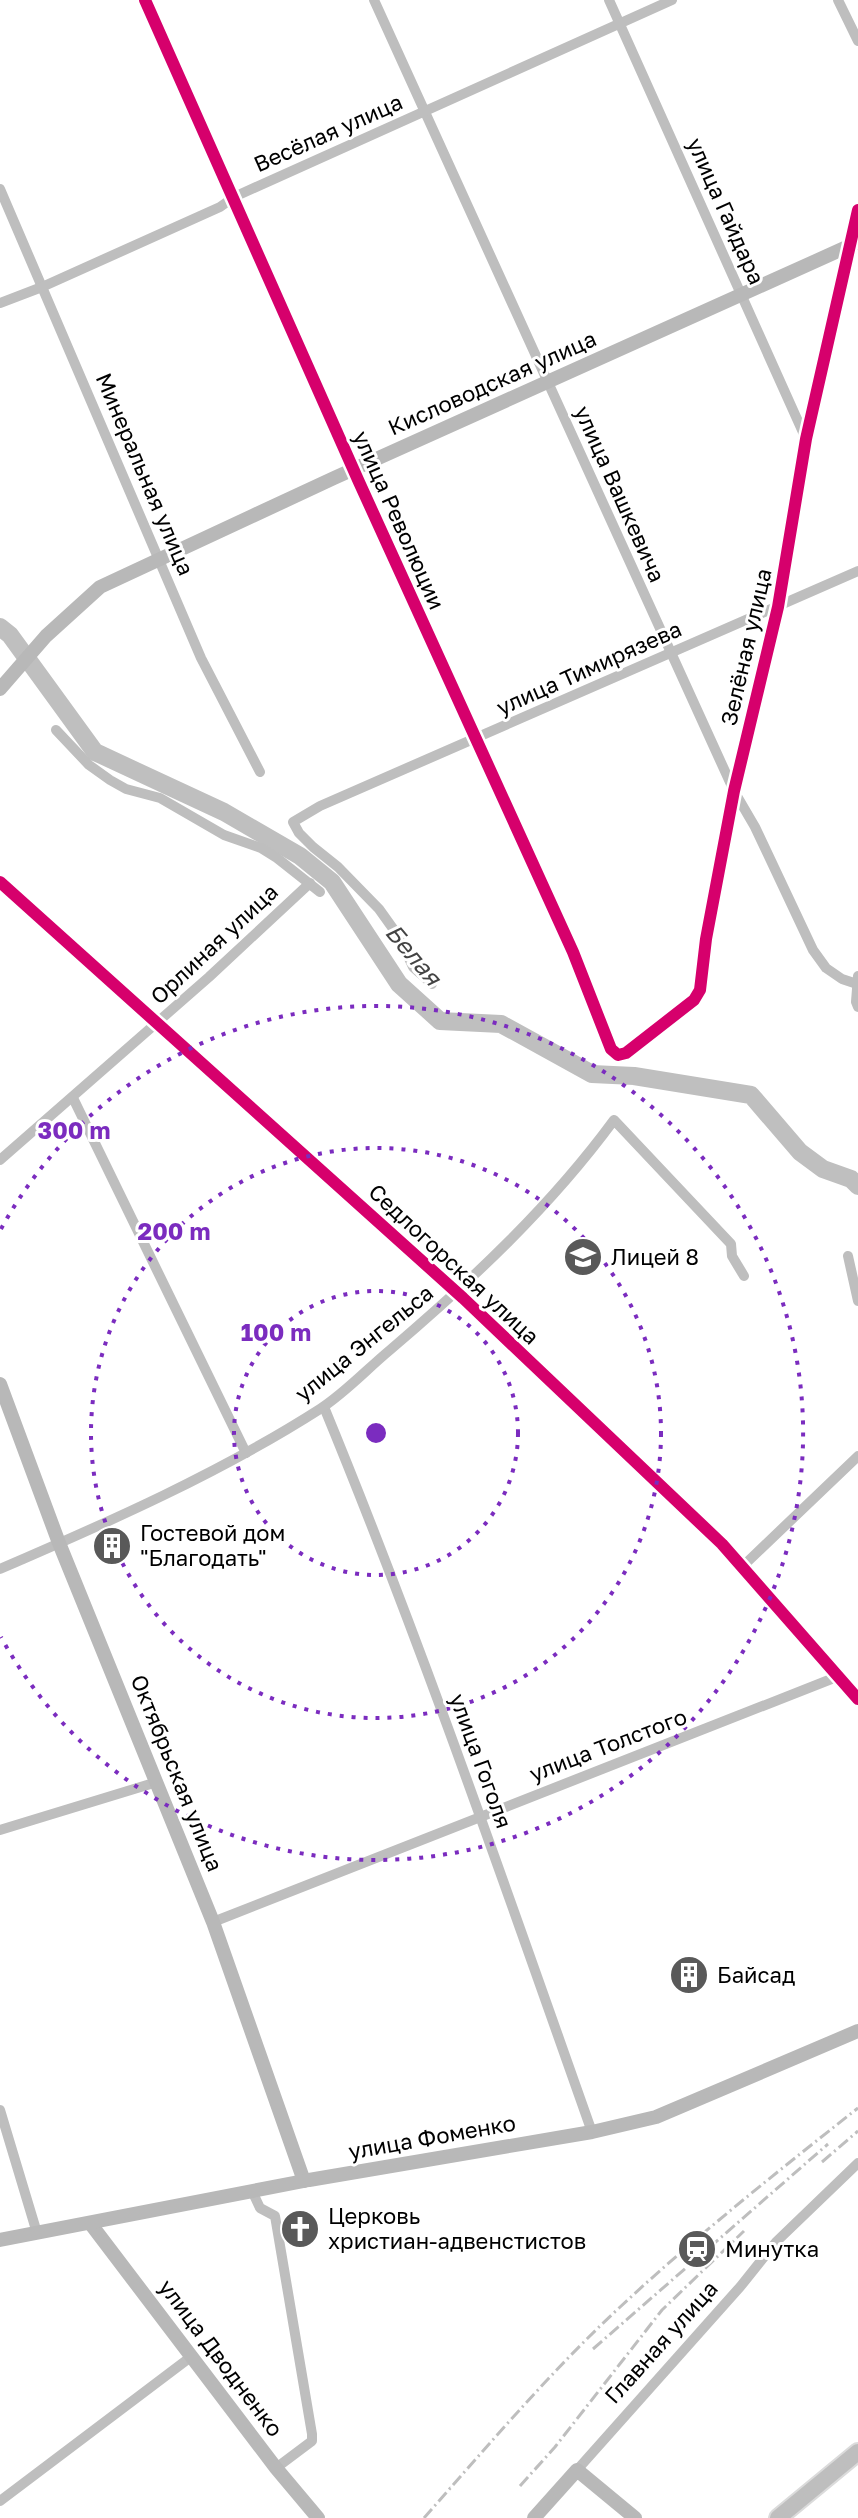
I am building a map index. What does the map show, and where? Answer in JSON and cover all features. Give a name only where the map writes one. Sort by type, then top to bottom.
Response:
[{"type":"main road","points":[[778,2518],[858,2452]]},
{"type":"street","name":"улица Революции","points":[[145,0],[353,470],[573,952],[611,1049],[618,1055]]},
{"type":"street","name":"улица Вашкевича","points":[[374,0],[734,791],[755,827],[813,950],[826,968],[842,979],[857,980]]},
{"type":"street","name":"улица Гайдара","points":[[609,0],[806,439]]},
{"type":"street","name":"Весёлая улица","points":[[0,303],[220,207],[234,197],[672,0]]},
{"type":"street","points":[[838,0],[858,41]]},
{"type":"street","name":"Минеральная улица","points":[[0,189],[201,658],[260,772]]},
{"type":"street","name":"Зелёная улица","points":[[618,1055],[626,1053],[694,1000],[700,990],[706,939],[734,791],[778,607],[806,439],[854,244],[858,210]]},
{"type":"street","name":"Кисловодская улица","points":[[0,689],[46,636],[100,587],[854,244]]},
{"type":"street","name":"улица Тимирязева","points":[[432,984],[413,967],[399,937],[379,909],[299,833],[293,822],[320,806],[858,571]]},
{"type":"street","points":[[56,730],[89,765],[110,780],[126,789],[160,798],[224,835],[261,848],[320,892]]},
{"type":"street","name":"Седлогорская улица","points":[[0,882],[457,1292],[722,1544],[858,1699]]},
{"type":"street","name":"Орлиная улица","points":[[0,1160],[73,1098],[310,883]]},
{"type":"street","points":[[857,980],[858,1007]]},
{"type":"street","points":[[73,1098],[246,1453]]},
{"type":"street","name":"улица Энгельса","points":[[0,1569],[246,1453],[324,1407],[457,1292],[562,1186],[614,1120],[731,1244],[732,1256],[744,1276]]},
{"type":"street","points":[[848,1256],[858,1301]]},
{"type":"street","name":"Октябрьская улица","points":[[0,1384],[59,1543],[213,1922],[304,2181]]},
{"type":"street","name":"улица Гоголя","points":[[324,1407],[378,1537],[592,2132]]},
{"type":"street","points":[[742,1567],[858,1456]]},
{"type":"street","name":"улица Толстого","points":[[213,1922],[839,1676]]},
{"type":"street","points":[[0,1830],[157,1782]]},
{"type":"street","name":"улица Фоменко","points":[[0,2240],[304,2181],[592,2132],[656,2117],[858,2031]]},
{"type":"street","points":[[0,2110],[37,2233]]},
{"type":"street","name":"Главная улица","points":[[534,2518],[740,2287],[776,2242],[858,2163]]},
{"type":"street","points":[[253,2193],[260,2208],[275,2216],[312,2434],[312,2441],[276,2468]]},
{"type":"street","name":"улица Дводненко","points":[[90,2223],[276,2468],[318,2518]]},
{"type":"street","points":[[0,2501],[192,2356]]},
{"type":"street","points":[[577,2470],[635,2518]]},
{"type":"waterway","name":"Белая","points":[[0,627],[10,635],[95,752],[224,812],[300,856],[332,882],[399,984],[440,1021],[501,1024],[592,1074],[634,1076],[751,1095],[800,1152],[823,1169],[851,1179],[858,1186]]},
{"type":"railway","points":[[424,2518],[543,2384],[619,2308],[707,2230],[858,2108]]},
{"type":"railway","points":[[822,2162],[858,2131]]},
{"type":"railway","points":[[593,2349],[828,2144]]},
{"type":"railway","points":[[520,2486],[555,2447],[662,2310],[744,2231]]},
{"type":"cycle path","points":[[145,0],[359,482],[573,952],[611,1049],[618,1055],[626,1053],[694,1000],[700,990],[706,939],[734,791],[778,607],[806,439],[858,210]]},
{"type":"cycle path","points":[[0,882],[463,1298],[722,1544],[858,1699]]},
{"type":"place","name":"Лицей 8","points":[[583,1257]]},
{"type":"place","name":"Гостевой дом \"Благодать\"","points":[[112,1546]]},
{"type":"place","name":"Байсад","points":[[689,1975]]},
{"type":"place","name":"Церковь христиан-адвенстистов","points":[[300,2229]]},
{"type":"place","name":"Минутка","points":[[697,2249]]}]
